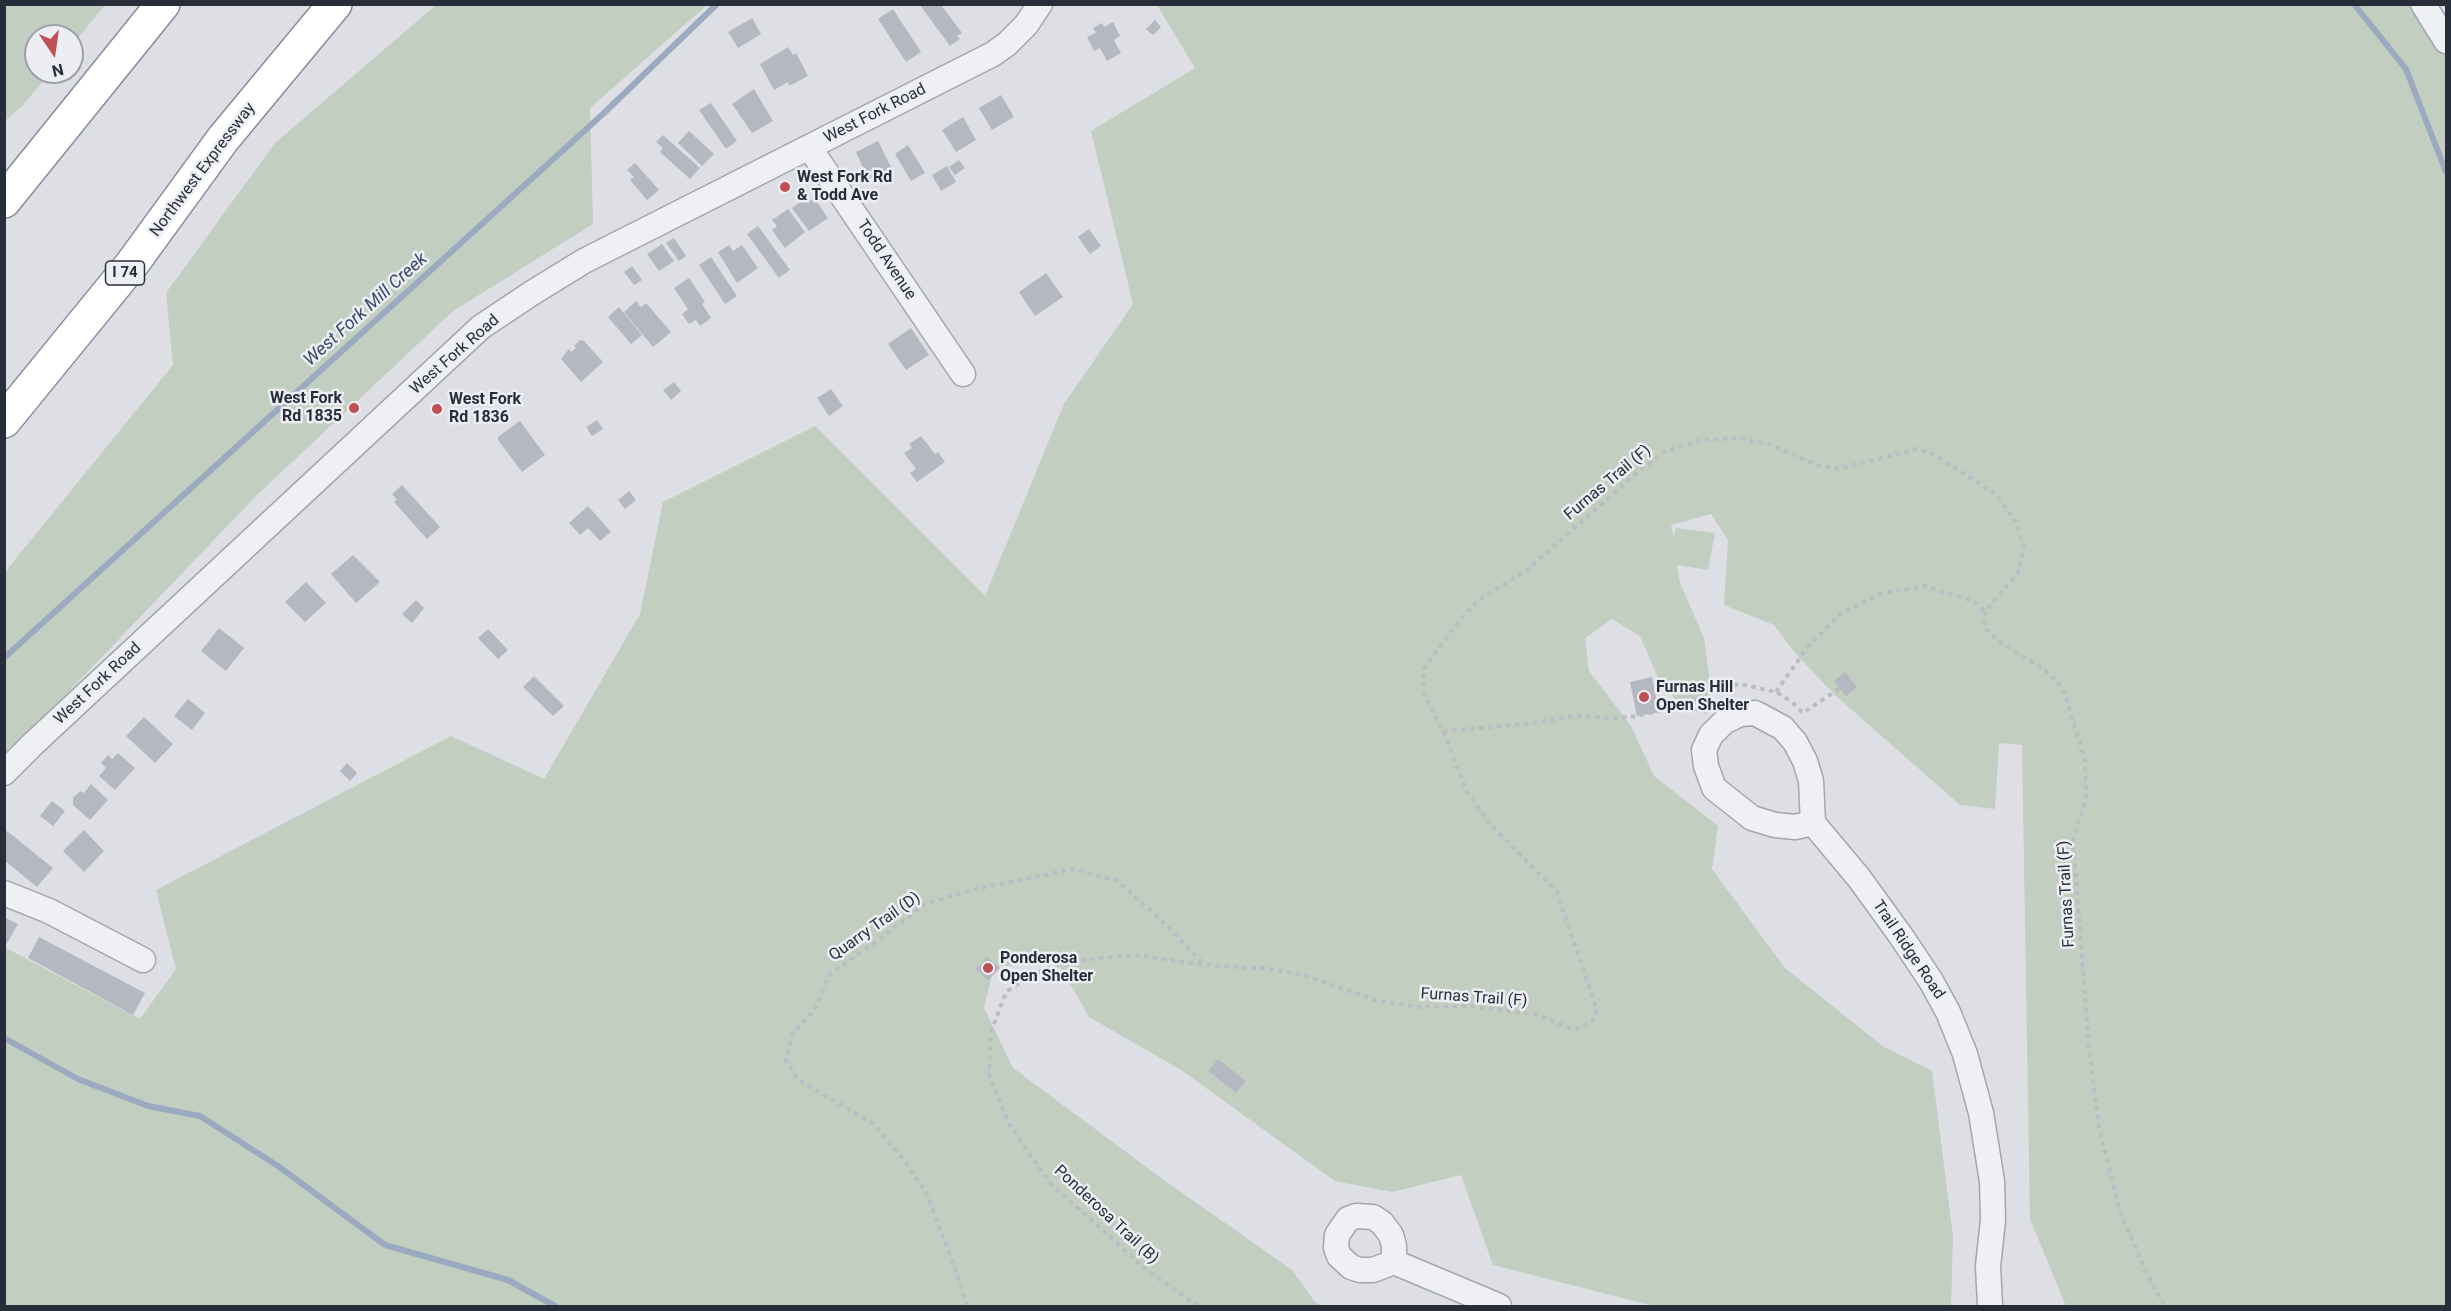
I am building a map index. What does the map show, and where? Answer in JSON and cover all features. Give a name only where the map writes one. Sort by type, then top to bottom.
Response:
[{"type":"highway","points":[[64,128],[115,33],[136,4]]},
{"type":"highway","points":[[4,201],[163,4]]},
{"type":"highway","name":"Northwest Expressway","points":[[4,421],[132,264],[223,139],[334,4]]},
{"type":"highway","points":[[223,139],[350,4]]},
{"type":"street","name":"West Fork Road","points":[[4,773],[34,742],[482,327],[532,292],[584,261],[993,54],[1026,25],[1040,4]]},
{"type":"street","points":[[2423,4],[2446,41]]},
{"type":"street","name":"Todd Avenue","points":[[809,147],[963,374]]},
{"type":"street","points":[[1755,713],[1783,728],[1795,742],[1805,761],[1811,782],[1813,823],[1795,827],[1775,825],[1752,818],[1714,788],[1706,766],[1704,750],[1711,735],[1724,722],[1740,714],[1755,713]]},
{"type":"street","name":"Trail Ridge Road","points":[[1813,823],[1859,878],[1931,981],[1948,1012],[1965,1054],[1981,1113],[1992,1181],[1990,1306]]},
{"type":"street","points":[[4,892],[49,911],[143,960]]},
{"type":"street","points":[[1394,1262],[1499,1306]]},
{"type":"path","name":"Furnas Trail (F)","points":[[1006,992],[1032,975],[1054,966],[1098,958],[1136,955],[1205,965],[1272,969],[1306,976],[1378,1001],[1419,1007],[1472,1006],[1538,1015],[1574,1030],[1592,1022],[1597,1010],[1557,892],[1492,826],[1467,792],[1443,732],[1424,693],[1423,670],[1476,602],[1528,569],[1640,470],[1666,451],[1701,440],[1740,438],[1769,444],[1817,465],[1839,469],[1916,449],[1933,454],[1996,494],[2016,522],[2024,548],[2018,573],[1985,611],[1984,627],[1998,641],[2044,669],[2063,688],[2085,761],[2086,798],[2073,841],[2089,1048],[2099,1128],[2120,1212],[2147,1274],[2165,1306]]},
{"type":"path","points":[[1776,692],[1807,648],[1840,614],[1880,594],[1925,586],[1973,601],[1985,611]]},
{"type":"path","points":[[1443,732],[1526,724],[1574,716],[1616,718],[1637,716]]},
{"type":"path","name":"Quarry Trail (D)","points":[[967,1306],[926,1192],[903,1159],[872,1123],[797,1079],[786,1060],[792,1033],[814,1011],[830,974],[924,904],[971,890],[1074,869],[1118,881],[1160,919],[1205,965]]},
{"type":"path","name":"Ponderosa Trail (B)","points":[[1006,992],[991,1032],[990,1075],[1009,1124],[1050,1183],[1149,1272],[1198,1306]]},
{"type":"green space","points":[[5,4],[105,5],[84,30],[84,24],[24,24],[24,84],[41,84],[23,105],[5,121]]},
{"type":"green space","points":[[2423,4],[2446,41],[2446,1306],[2066,1306],[2030,1219],[2022,745],[1999,743],[1995,809],[1960,805],[1835,695],[1795,653],[1774,625],[1724,605],[1728,540],[1711,514],[1671,525],[1674,539],[1676,528],[1715,533],[1708,570],[1677,565],[1680,583],[1704,638],[1710,682],[1707,714],[1683,708],[1659,680],[1640,636],[1612,619],[1585,638],[1589,671],[1631,726],[1654,776],[1718,826],[1712,869],[1785,968],[1884,1047],[1932,1071],[1953,1237],[1951,1306],[1654,1306],[1493,1265],[1461,1175],[1392,1192],[1335,1181],[1181,1070],[1089,1017],[1057,961],[994,967],[984,1008],[1013,1068],[1161,1178],[1292,1270],[1315,1302],[1323,1306],[5,1306],[4,947],[140,1019],[176,969],[156,890],[451,736],[544,779],[640,614],[663,502],[815,426],[985,596],[1064,404],[1133,304],[1091,131],[1195,68],[1157,5]]},
{"type":"green space","points":[[436,5],[707,5],[590,108],[593,224],[453,311],[257,495],[28,734],[5,752],[5,572],[173,365],[166,293],[275,143]]},
{"type":"building","points":[[920,5],[941,5],[962,33],[957,36],[960,39],[950,46]]},
{"type":"building","points":[[893,9],[921,52],[906,62],[878,19]]},
{"type":"building","points":[[752,18],[761,34],[738,48],[728,32]]},
{"type":"building","points":[[1155,20],[1161,27],[1153,35],[1146,29]]},
{"type":"building","points":[[1113,22],[1120,36],[1114,40],[1121,53],[1107,61],[1100,48],[1094,51],[1087,37],[1096,33],[1093,28],[1102,23],[1104,27]]},
{"type":"building","points":[[788,47],[793,55],[796,53],[808,76],[789,86],[788,82],[774,90],[760,64]]},
{"type":"building","points":[[754,89],[773,121],[752,133],[732,104]]},
{"type":"building","points":[[1001,95],[1014,117],[992,130],[979,108]]},
{"type":"building","points":[[711,103],[737,141],[726,149],[699,110]]},
{"type":"building","points":[[963,117],[976,140],[956,152],[942,130]]},
{"type":"building","points":[[689,131],[714,154],[702,166],[678,143]]},
{"type":"building","points":[[663,135],[700,168],[690,179],[660,152],[663,148],[656,142]]},
{"type":"building","points":[[878,141],[892,169],[871,179],[868,171],[865,172],[856,152]]},
{"type":"building","points":[[908,145],[925,173],[911,181],[895,154]]},
{"type":"building","points":[[959,160],[965,168],[955,175],[949,167]]},
{"type":"building","points":[[635,163],[659,190],[647,200],[630,180],[634,177],[627,170]]},
{"type":"building","points":[[947,166],[956,182],[941,191],[932,175]]},
{"type":"building","points":[[807,197],[810,201],[814,198],[828,218],[809,231],[792,208]]},
{"type":"building","points":[[788,209],[805,232],[785,248],[772,230],[777,226],[772,220]]},
{"type":"building","points":[[758,226],[790,270],[779,278],[747,234]]},
{"type":"building","points":[[1089,229],[1101,246],[1090,254],[1078,237]]},
{"type":"building","points":[[674,238],[686,256],[679,261],[666,243]]},
{"type":"building","points":[[662,244],[674,261],[659,271],[647,254]]},
{"type":"building","points":[[729,245],[733,251],[742,245],[758,268],[737,283],[718,252]]},
{"type":"building","points":[[711,257],[737,296],[725,304],[699,265]]},
{"type":"building","points":[[632,266],[642,280],[634,285],[624,272]]},
{"type":"building","points":[[1046,273],[1063,297],[1035,316],[1019,292]]},
{"type":"building","points":[[689,278],[705,302],[702,304],[711,318],[700,326],[696,320],[689,324],[682,314],[688,309],[674,288]]},
{"type":"building","points":[[636,301],[641,307],[646,303],[671,332],[653,347],[624,312]]},
{"type":"building","points":[[619,307],[642,335],[631,344],[608,317]]},
{"type":"building","points":[[911,328],[929,355],[906,370],[888,344]]},
{"type":"building","points":[[580,340],[584,341],[603,362],[581,382],[561,359],[569,349],[571,352],[576,348],[574,346]]},
{"type":"building","points":[[674,382],[681,391],[671,400],[663,390]]},
{"type":"building","points":[[831,389],[843,406],[829,416],[817,398]]},
{"type":"building","points":[[597,420],[603,429],[592,436],[586,427]]},
{"type":"building","points":[[520,421],[545,455],[522,472],[498,440],[498,437]]},
{"type":"building","points":[[921,436],[935,454],[938,452],[945,462],[917,482],[910,473],[916,469],[904,453],[912,448],[909,444]]},
{"type":"building","points":[[402,485],[440,527],[427,539],[394,502],[397,500],[392,494]]},
{"type":"building","points":[[629,491],[636,500],[625,509],[618,500]]},
{"type":"building","points":[[588,506],[611,532],[600,541],[588,528],[580,535],[569,523]]},
{"type":"building","points":[[353,555],[380,582],[356,603],[331,574]]},
{"type":"building","points":[[306,582],[326,603],[305,622],[285,602]]},
{"type":"building","points":[[416,600],[424,608],[412,623],[402,614]]},
{"type":"building","points":[[219,628],[244,648],[226,671],[201,651]]},
{"type":"building","points":[[488,629],[508,650],[498,659],[478,638]]},
{"type":"building","points":[[1845,672],[1857,687],[1846,696],[1834,681]]},
{"type":"building","points":[[534,676],[564,706],[553,716],[523,687]]},
{"type":"building","name":"Furnas Hill Open Shelter","points":[[1652,677],[1659,712],[1637,716],[1630,682]]},
{"type":"building","points":[[188,699],[205,713],[192,730],[174,716]]},
{"type":"building","points":[[144,717],[173,744],[155,763],[126,736]]},
{"type":"building","points":[[118,753],[135,768],[115,790],[99,776],[106,768],[101,763],[108,755],[112,759]]},
{"type":"building","points":[[347,763],[357,773],[350,781],[340,771]]},
{"type":"building","points":[[91,784],[108,800],[90,820],[73,805],[73,798],[80,791],[84,793]]},
{"type":"building","points":[[52,801],[65,811],[53,826],[40,816]]},
{"type":"building","points":[[84,830],[104,851],[84,872],[63,851]]},
{"type":"building","points":[[7,831],[53,868],[37,887],[4,860],[4,834]]},
{"type":"building","points":[[4,917],[18,924],[6,945],[4,945]]},
{"type":"building","points":[[39,937],[145,993],[133,1015],[28,958]]},
{"type":"building","name":"Ponderosa Open Shelter","points":[[987,957],[1000,968],[988,980],[976,969]]},
{"type":"building","points":[[1218,1059],[1246,1081],[1236,1093],[1208,1071]]},
{"type":"waterway","name":"West Fork Mill Creek","points":[[4,658],[604,113],[717,4]]},
{"type":"waterway","name":"West Fork Mill Creek","points":[[2354,4],[2406,69],[2446,172]]},
{"type":"waterway","points":[[4,1038],[78,1079],[148,1106],[200,1116],[278,1166],[385,1245],[508,1280],[555,1306]]},
{"type":"place","name":"West Fork Rd & Todd Ave","points":[[785,187]]},
{"type":"place","name":"West Fork Rd 1835","points":[[354,408]]},
{"type":"place","name":"West Fork Rd 1836","points":[[437,409]]},
{"type":"place","name":"Furnas Hill Open Shelter","points":[[1644,697]]},
{"type":"place","name":"Ponderosa Open Shelter","points":[[988,968]]}]
